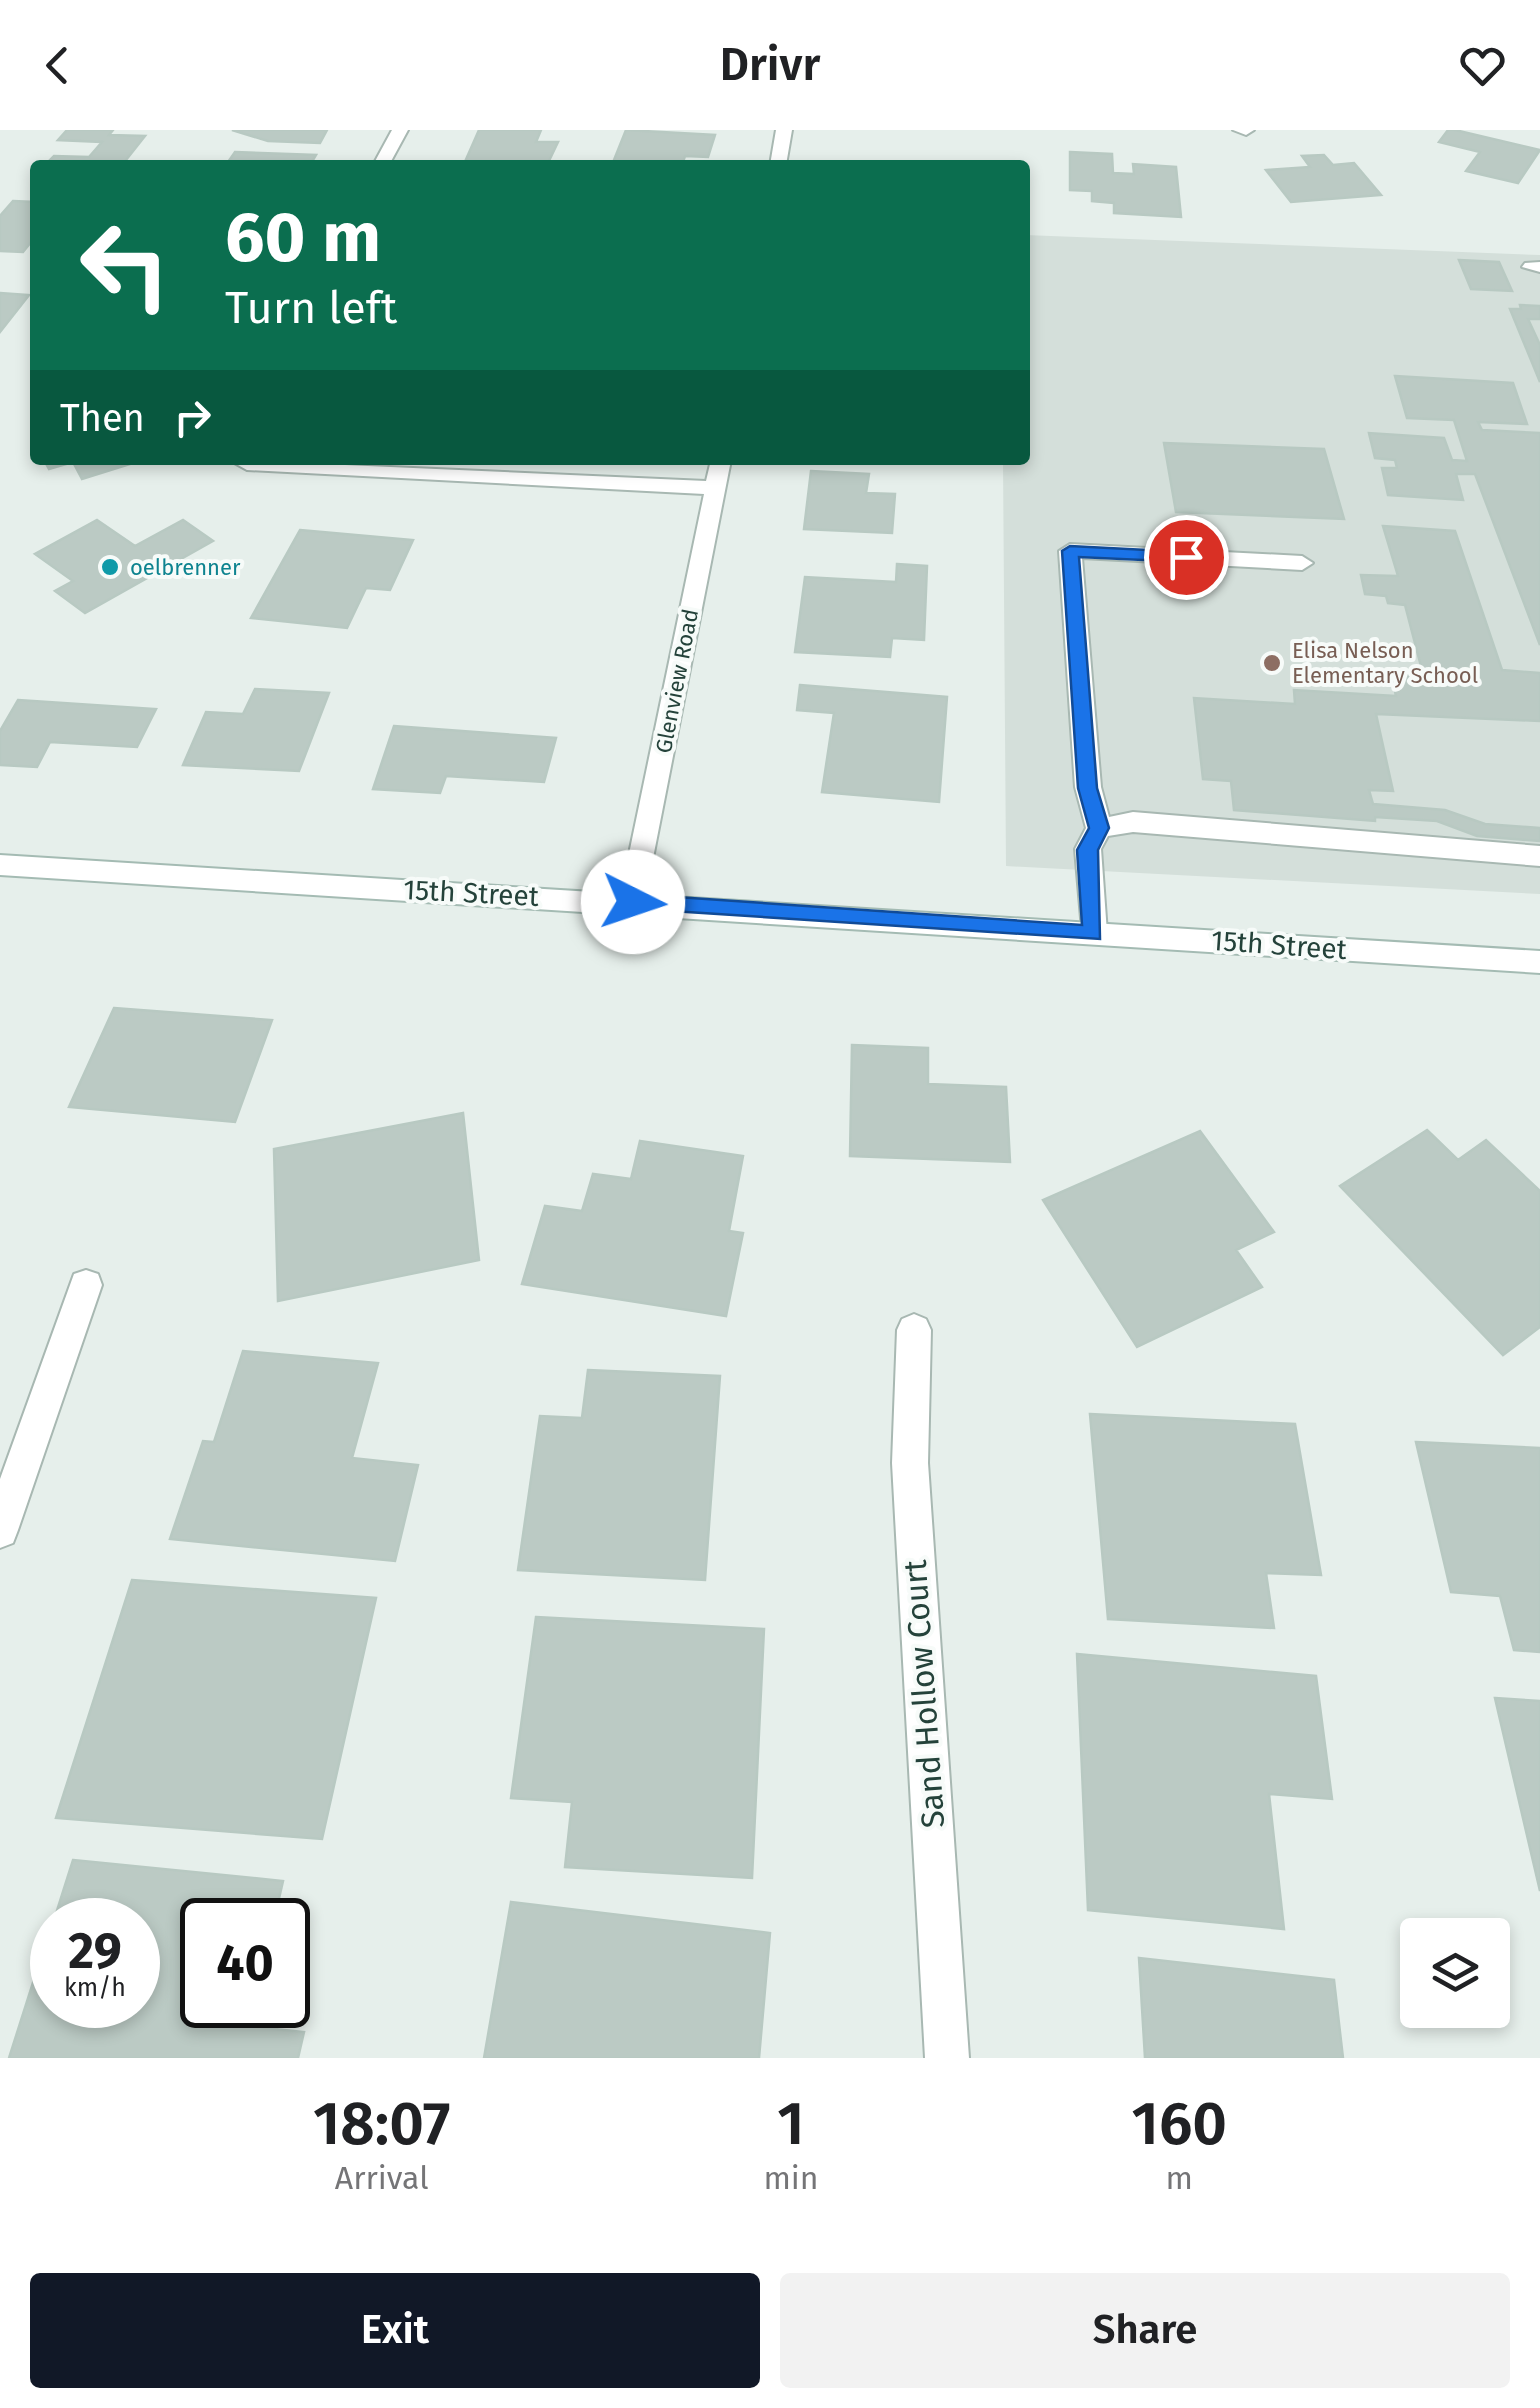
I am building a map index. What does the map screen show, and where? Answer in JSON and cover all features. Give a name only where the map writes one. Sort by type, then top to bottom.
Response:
[{"type":"street","points":[[384,160],[400,130]]},
{"type":"street","points":[[779,160],[784,130]]},
{"type":"street","points":[[267,465],[716,488]]},
{"type":"street","name":"Glenview Road","points":[[633,902],[720,465]]},
{"type":"street","points":[[1093,934],[1088,850],[1099,828],[1088,788],[1070,551],[1302,563]]},
{"type":"street","points":[[1099,828],[1134,822],[1540,856]]},
{"type":"street","name":"15th Street","points":[[0,866],[633,902],[1540,962]]},
{"type":"street","points":[[0,1530],[86,1285]]},
{"type":"street","name":"Sand Hollow Court","points":[[914,1330],[910,1462],[947,2058]]},
{"type":"shaded area","name":"Elisa Nelson Elementary School","points":[[1030,235],[1540,255],[1540,894],[1006,866],[1003,465],[1030,465]]},
{"type":"building","points":[[67,130],[113,130],[109,135],[145,136],[126,160],[50,160],[54,156],[89,157],[102,142],[58,140]]},
{"type":"building","points":[[232,130],[327,130],[320,143],[268,141]]},
{"type":"building","points":[[479,130],[541,130],[536,142],[558,142],[549,160],[466,160]]},
{"type":"building","points":[[626,130],[715,135],[708,157],[614,160]]},
{"type":"building","points":[[1448,130],[1540,150],[1518,183],[1466,171],[1480,152],[1439,142]]},
{"type":"building","points":[[235,152],[316,155],[313,160],[229,160]]},
{"type":"building","points":[[1070,152],[1112,154],[1113,173],[1134,174],[1133,164],[1176,167],[1181,217],[1114,213],[1114,203],[1092,201],[1092,191],[1070,190]]},
{"type":"building","points":[[1324,155],[1333,165],[1354,163],[1381,195],[1291,202],[1266,170],[1310,167],[1302,156]]},
{"type":"building","points":[[13,201],[30,202],[30,243],[23,252],[0,251],[0,216]]},
{"type":"building","points":[[1459,260],[1499,262],[1512,291],[1471,289]]},
{"type":"building","points":[[0,293],[29,295],[0,332]]},
{"type":"building","points":[[1520,305],[1540,306],[1540,319],[1528,319],[1540,345],[1540,382],[1510,309],[1521,309]]},
{"type":"building","points":[[1395,376],[1513,383],[1527,424],[1478,422],[1482,430],[1540,433],[1540,645],[1475,474],[1456,474],[1463,500],[1388,495],[1382,468],[1397,468],[1395,460],[1375,458],[1369,433],[1444,438],[1452,460],[1467,461],[1454,420],[1407,418]]},
{"type":"building","points":[[1164,443],[1324,449],[1344,519],[1176,512]]},
{"type":"building","points":[[75,465],[127,465],[82,479]]},
{"type":"building","points":[[811,471],[869,474],[866,493],[895,494],[892,533],[804,529]]},
{"type":"building","name":"oelbrenner","points":[[97,520],[135,546],[183,520],[213,541],[85,613],[55,591],[73,581],[35,554]]},
{"type":"building","points":[[1383,526],[1455,531],[1502,670],[1540,673],[1540,721],[1376,714],[1393,791],[1369,790],[1373,804],[1445,810],[1485,824],[1540,828],[1540,841],[1477,836],[1437,821],[1375,817],[1375,821],[1234,810],[1231,781],[1203,779],[1194,698],[1295,704],[1294,690],[1396,696],[1391,673],[1423,674],[1405,605],[1388,603],[1386,596],[1365,594],[1361,575],[1398,576]]},
{"type":"building","points":[[300,530],[413,540],[390,590],[366,588],[347,628],[251,618]]},
{"type":"building","points":[[897,564],[927,566],[924,640],[892,638],[890,657],[795,652],[805,577],[896,582]]},
{"type":"building","points":[[800,685],[947,697],[939,802],[822,792],[834,713],[797,710]]},
{"type":"building","points":[[255,689],[329,693],[299,771],[183,765],[206,712],[243,714]]},
{"type":"building","points":[[18,700],[156,709],[137,747],[50,742],[37,767],[0,765],[0,731]]},
{"type":"building","points":[[394,726],[556,738],[544,782],[446,776],[440,793],[373,789]]},
{"type":"building","points":[[114,1008],[272,1020],[235,1122],[69,1107]]},
{"type":"building","points":[[852,1045],[928,1048],[928,1084],[1006,1087],[1010,1162],[850,1156]]},
{"type":"building","points":[[463,1113],[479,1260],[278,1301],[274,1149]]},
{"type":"building","points":[[1427,1130],[1458,1160],[1486,1140],[1540,1191],[1540,1327],[1503,1355],[1340,1186]]},
{"type":"building","points":[[1200,1131],[1274,1232],[1236,1250],[1262,1287],[1137,1347],[1043,1200]]},
{"type":"building","points":[[640,1141],[743,1156],[729,1231],[743,1233],[726,1316],[522,1284],[545,1206],[582,1211],[593,1174],[631,1179]]},
{"type":"building","points":[[243,1351],[378,1363],[352,1458],[418,1465],[395,1561],[170,1539],[203,1441],[214,1442]]},
{"type":"building","points":[[588,1370],[720,1376],[705,1580],[518,1570],[540,1416],[582,1418]]},
{"type":"building","points":[[1090,1414],[1295,1424],[1321,1575],[1266,1573],[1274,1628],[1108,1619]]},
{"type":"building","points":[[1416,1442],[1540,1448],[1540,1652],[1514,1650],[1500,1596],[1451,1592]]},
{"type":"building","points":[[132,1580],[376,1598],[322,1839],[56,1818]]},
{"type":"building","points":[[536,1617],[764,1629],[752,1878],[565,1867],[572,1802],[511,1798]]},
{"type":"building","points":[[1077,1654],[1316,1676],[1332,1799],[1269,1794],[1284,1929],[1088,1910]]},
{"type":"building","points":[[1495,1698],[1540,1701],[1540,1891]]},
{"type":"building","points":[[73,1860],[283,1881],[279,1898],[180,1898],[180,2028],[304,2032],[298,2058],[9,2058],[30,1992],[30,2028],[160,2028],[160,1898],[61,1898]]},
{"type":"building","points":[[511,1902],[770,1933],[759,2058],[484,2058]]},
{"type":"building","points":[[1139,1958],[1334,1980],[1343,2058],[1145,2058]]},
{"type":"place","name":"oelbrenner","points":[[110,567]]},
{"type":"place","name":"Elisa Nelson Elementary School","points":[[1272,663]]},
{"type":"route","points":[[633,902],[1093,934],[1088,850],[1099,828],[1088,788],[1070,551],[1186,557]]}]
